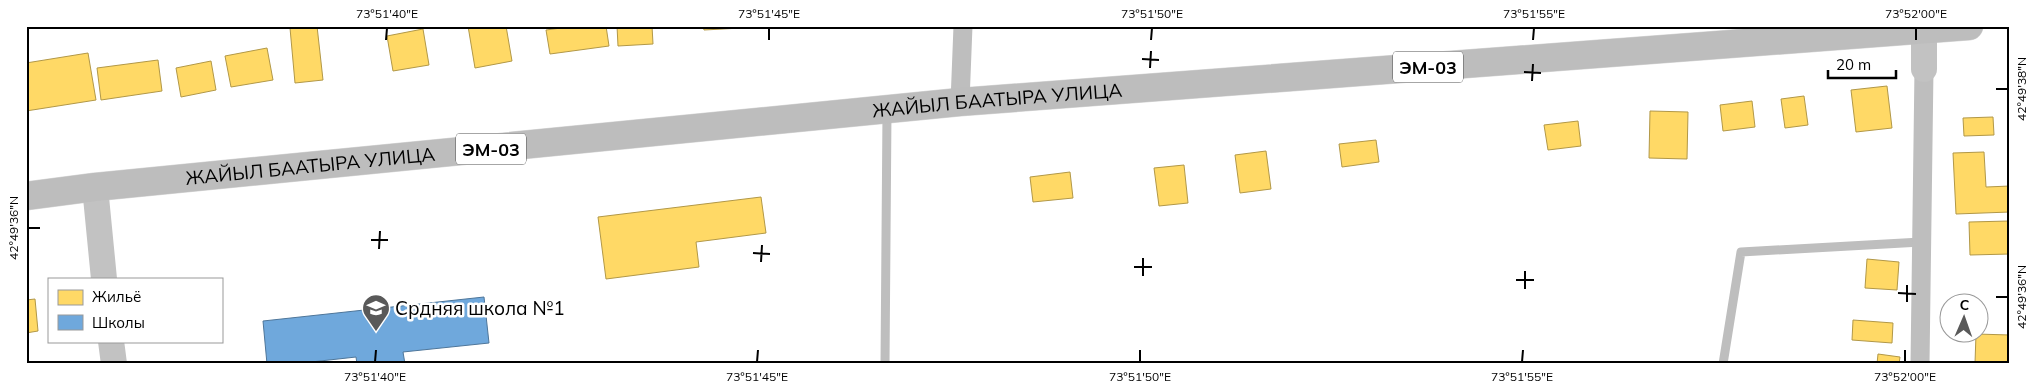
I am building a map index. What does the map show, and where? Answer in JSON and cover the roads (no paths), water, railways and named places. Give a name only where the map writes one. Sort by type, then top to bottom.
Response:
[{"type":"highway","name":"ЖАЙЫЛ БААТЫРА УЛИЦА","points":[[26,196],[95,187],[960,102],[1970,26]]},
{"type":"street","points":[[960,102],[963,26]]},
{"type":"street","points":[[1920,364],[1924,30]]},
{"type":"street","points":[[95,187],[104,278]]},
{"type":"street","points":[[111,342],[114,364]]},
{"type":"lane","points":[[885,364],[887,110]]},
{"type":"lane","points":[[1723,364],[1741,252],[1921,242]]},
{"type":"place","name":"Срдняя школа №1","points":[[376,332]]}]
